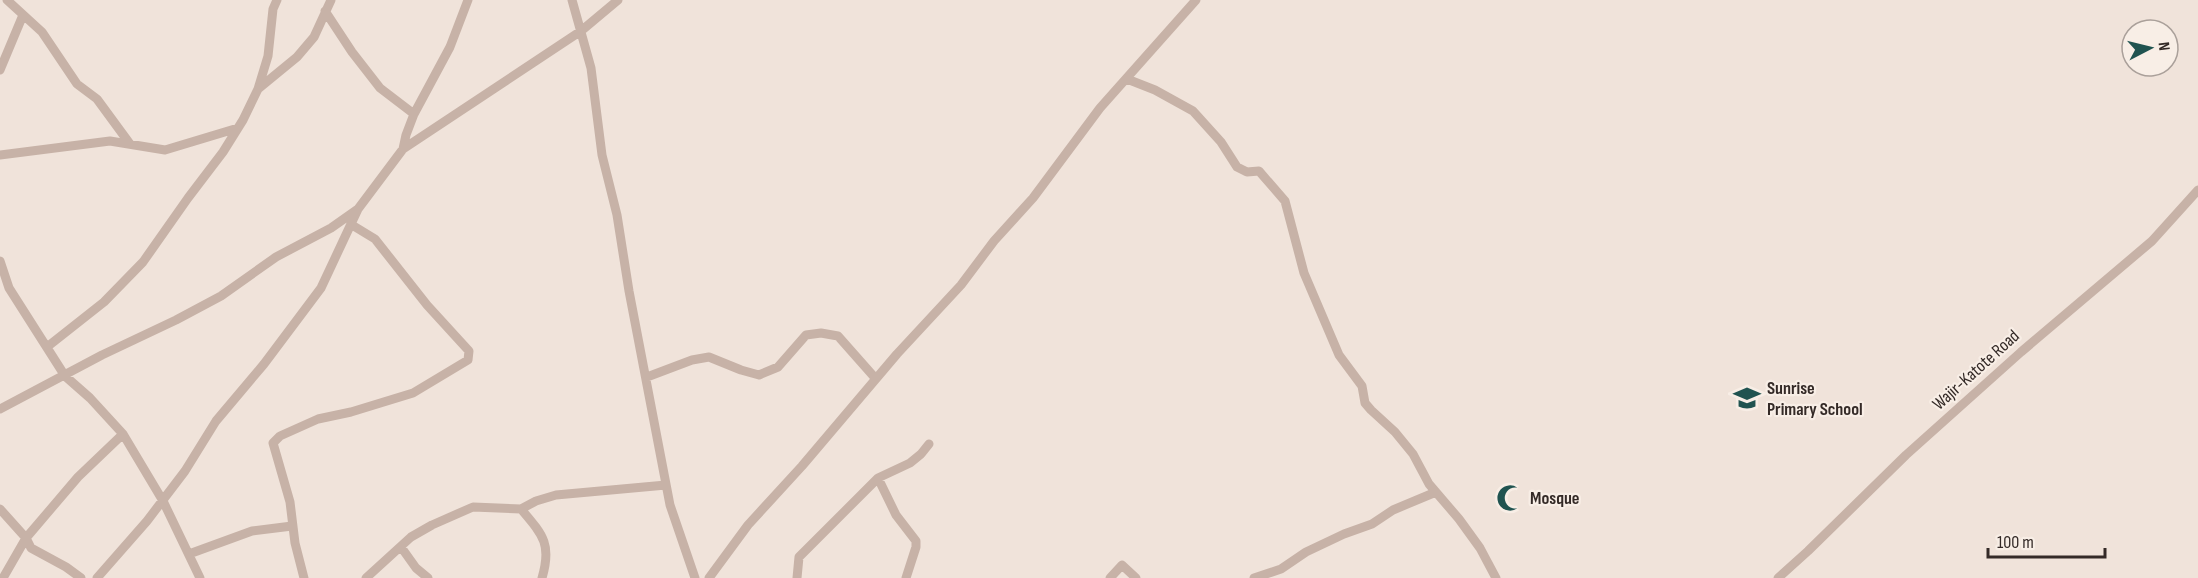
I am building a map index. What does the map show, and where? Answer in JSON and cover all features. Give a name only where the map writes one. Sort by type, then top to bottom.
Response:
[{"type":"street","points":[[7,0],[42,32],[77,84],[98,99],[130,144]]},
{"type":"street","points":[[47,347],[104,302],[143,262],[223,152],[258,89],[268,56],[273,9],[277,0]]},
{"type":"street","points":[[258,89],[297,57],[314,37],[331,0]]},
{"type":"street","points":[[403,149],[414,114],[450,47],[468,0]]},
{"type":"street","points":[[572,0],[591,68],[602,154],[617,215],[629,291],[670,505],[695,578]]},
{"type":"street","points":[[97,578],[163,501],[216,421],[264,364],[321,288],[358,209],[403,149],[581,31],[618,0]]},
{"type":"street","points":[[710,578],[748,525],[961,285],[994,241],[1032,198],[1100,108],[1196,0]]},
{"type":"street","points":[[326,11],[352,52],[380,88],[414,114]]},
{"type":"street","points":[[0,70],[23,15]]},
{"type":"street","points":[[1127,79],[1155,90],[1193,111],[1221,142],[1237,167],[1247,172],[1259,171],[1285,201],[1304,273],[1339,355],[1362,386],[1365,403],[1413,453],[1429,484],[1480,548],[1496,578]]},
{"type":"street","points":[[0,155],[110,141],[165,150],[238,128]]},
{"type":"street","name":"Wajir-Katote Road","points":[[1778,578],[2020,351],[2152,241],[2198,190]]},
{"type":"street","points":[[0,409],[221,296],[276,257],[332,228],[358,209]]},
{"type":"street","points":[[304,578],[292,526],[293,516],[290,502],[273,442],[280,436],[318,418],[351,412],[413,393],[468,360],[469,351],[427,305],[375,239],[352,225]]},
{"type":"street","points":[[0,261],[9,288],[65,376],[90,398],[123,434],[163,501],[200,578]]},
{"type":"street","points":[[647,377],[692,360],[709,357],[759,375],[778,368],[806,335],[821,333],[838,336],[876,379]]},
{"type":"street","points":[[3,578],[26,538],[78,477],[123,434]]},
{"type":"street","points":[[797,578],[801,555],[878,478],[910,464],[929,444]]},
{"type":"street","points":[[878,478],[896,515],[916,541],[906,578]]},
{"type":"street","points":[[366,578],[411,537],[472,507],[521,509],[536,501],[556,495],[666,485]]},
{"type":"street","points":[[1254,578],[1281,569],[1306,552],[1372,524],[1393,510],[1436,492]]},
{"type":"street","points":[[0,509],[26,538],[31,548],[81,578]]},
{"type":"street","points":[[521,509],[538,529],[546,544],[542,578]]},
{"type":"street","points":[[189,554],[252,531],[292,526]]},
{"type":"street","points":[[401,547],[416,568],[428,578]]},
{"type":"street","points":[[1110,578],[1122,565],[1136,578]]},
{"type":"place","name":"Sunrise Primary School","points":[[1747,398]]},
{"type":"place","name":"Mosque","points":[[1510,498]]}]
